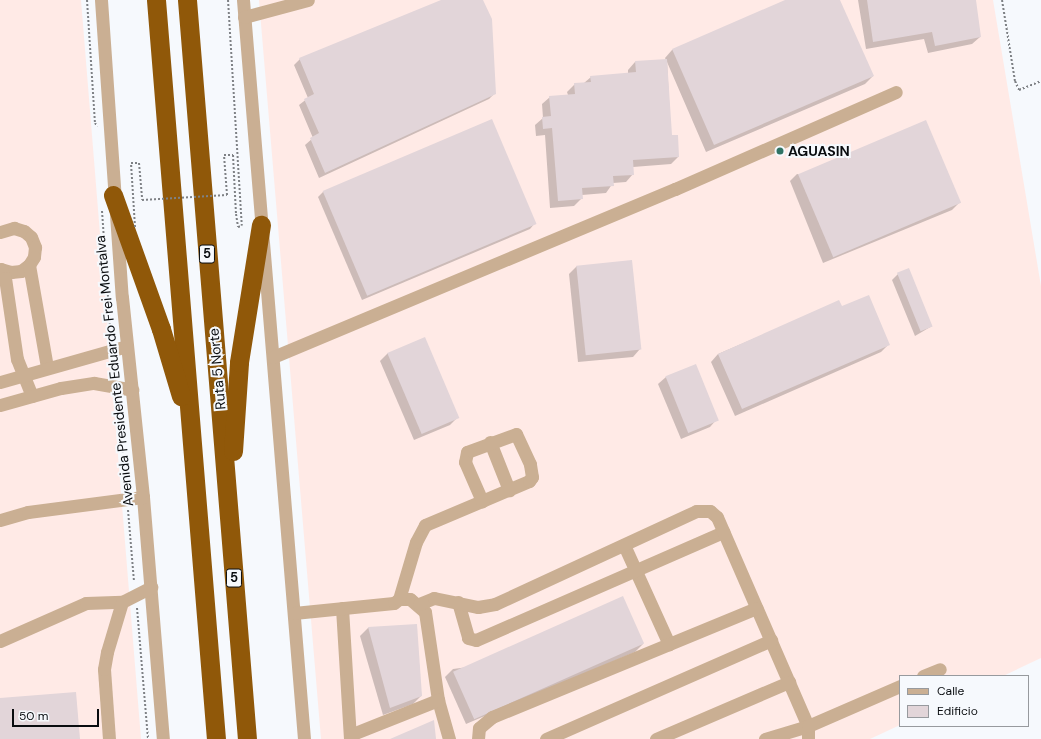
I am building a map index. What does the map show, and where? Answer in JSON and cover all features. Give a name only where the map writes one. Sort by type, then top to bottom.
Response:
[{"type":"highway","name":"5","points":[[156,0],[216,739]]},
{"type":"highway","name":"Ruta 5 Norte","points":[[186,0],[247,739]]},
{"type":"highway","points":[[113,195],[161,329],[192,435]]},
{"type":"highway","points":[[228,508],[239,362],[261,225]]},
{"type":"street","name":"Avenida Presidente Eduardo Frei Montalva","points":[[101,0],[113,195],[143,497],[164,739]]},
{"type":"street","points":[[242,0],[304,739]]},
{"type":"street","points":[[244,17],[308,0]]},
{"type":"street","points":[[273,357],[675,189],[896,92]]},
{"type":"street","points":[[0,269],[11,272],[20,271],[29,265],[34,257],[35,247],[31,238],[24,231],[14,228],[1,230]]},
{"type":"street","points":[[29,265],[47,367]]},
{"type":"street","points":[[0,269],[5,278],[17,359],[32,396]]},
{"type":"street","points":[[0,382],[47,367],[127,346]]},
{"type":"street","points":[[0,405],[32,396],[94,383],[132,390]]},
{"type":"street","points":[[294,613],[394,603],[399,599],[416,542],[426,525],[509,490],[532,478],[530,464],[516,434],[490,442],[467,452],[465,457],[482,501]]},
{"type":"street","points":[[490,442],[509,490]]},
{"type":"street","points":[[0,520],[28,512],[143,497]]},
{"type":"street","points":[[419,604],[434,598],[478,607],[495,604],[703,510],[717,517],[808,726],[808,739]]},
{"type":"street","points":[[458,602],[468,638],[476,640],[723,532]]},
{"type":"street","points":[[624,545],[669,644]]},
{"type":"street","points":[[0,641],[86,603],[122,602],[151,587]]},
{"type":"street","points":[[399,599],[410,599],[419,604],[425,612],[428,623],[438,700],[449,739]]},
{"type":"street","points":[[109,739],[104,669],[107,652],[122,602]]},
{"type":"street","points":[[342,608],[350,737],[438,700]]},
{"type":"street","points":[[478,739],[479,728],[492,717],[756,608]]},
{"type":"street","points":[[546,739],[771,640]]},
{"type":"street","points":[[925,675],[940,669]]},
{"type":"street","points":[[656,739],[789,682]]},
{"type":"street","points":[[765,739],[808,726],[899,686]]},
{"type":"path","points":[[228,0],[242,226]]},
{"type":"path","points":[[1002,0],[1015,81],[1019,90],[1041,81]]},
{"type":"path","points":[[135,227],[131,163],[139,163],[142,200],[227,195],[224,155],[233,155],[236,214]]},
{"type":"shaded area","points":[[0,0],[81,0],[141,739],[0,739]]},
{"type":"shaded area","points":[[259,0],[993,0],[1041,286],[1041,658],[1005,675],[899,675],[899,725],[870,739],[321,739]]},
{"type":"building","points":[[441,0],[483,0],[492,19],[496,94],[325,173],[310,138],[319,133],[304,99],[314,94],[299,58]]},
{"type":"building","points":[[785,0],[840,0],[874,76],[714,145],[672,49]]},
{"type":"building","points":[[867,0],[976,0],[981,37],[935,46],[932,32],[873,42]]},
{"type":"building","points":[[667,59],[672,135],[678,135],[679,157],[633,160],[634,175],[613,176],[614,186],[582,188],[583,199],[558,201],[552,128],[543,129],[542,117],[551,116],[549,96],[575,94],[574,83],[591,82],[590,76],[636,72],[635,61]]},
{"type":"building","points":[[492,119],[537,224],[367,296],[323,191]]},
{"type":"building","points":[[926,120],[961,203],[833,257],[798,174]]},
{"type":"building","points":[[632,260],[641,350],[586,355],[576,266]]},
{"type":"building","points":[[909,268],[933,326],[921,331],[897,273]]},
{"type":"building","points":[[869,295],[890,345],[742,409],[718,354],[839,300],[842,306]]},
{"type":"building","points":[[425,337],[459,418],[422,434],[387,353]]},
{"type":"building","points":[[696,364],[719,421],[688,433],[665,376]]},
{"type":"building","points":[[623,596],[644,644],[474,719],[453,672]]},
{"type":"building","points":[[417,624],[422,696],[390,708],[368,627]]},
{"type":"building","points":[[76,692],[80,739],[0,739],[0,698]]},
{"type":"building","points":[[434,720],[436,739],[390,739]]},
{"type":"place","name":"AGUASIN","points":[[780,151]]}]
